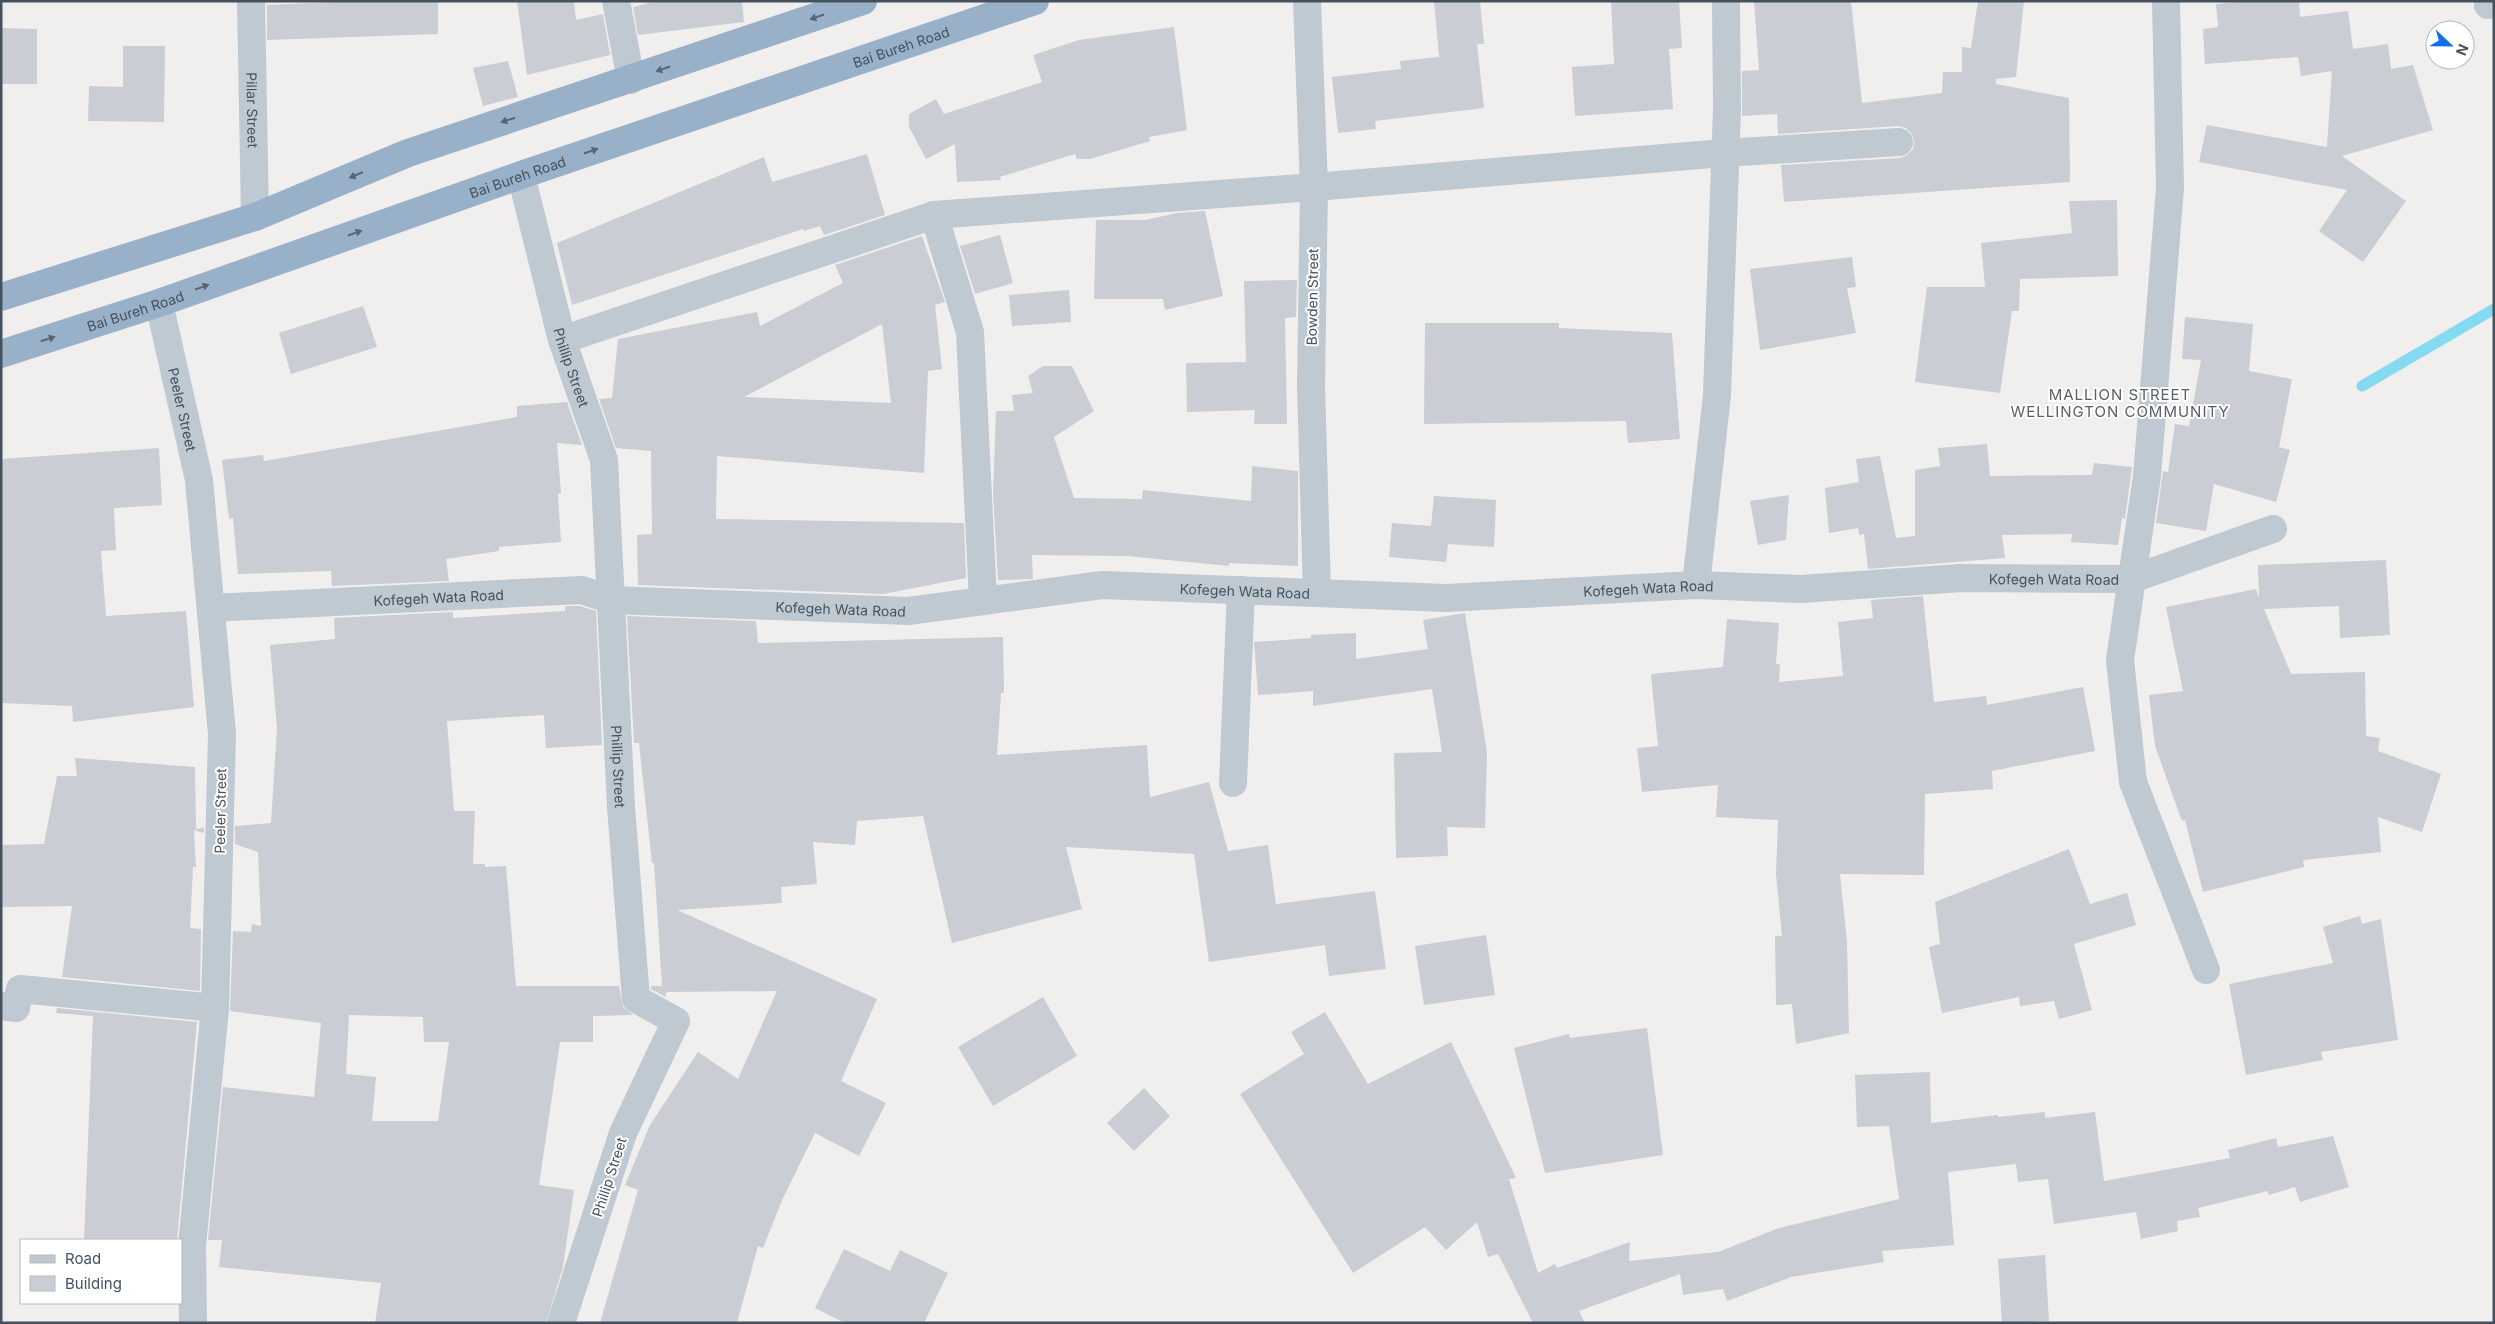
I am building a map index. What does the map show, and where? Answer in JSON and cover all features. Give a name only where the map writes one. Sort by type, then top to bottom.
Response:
[{"type":"highway","points":[[1,297],[254,217],[408,153],[863,1]]},
{"type":"highway","name":"Bai Bureh Road","points":[[1,354],[159,303],[522,175],[1035,1]]},
{"type":"street","name":"Pillar Street","points":[[251,1],[254,217]]},
{"type":"street","points":[[616,1],[631,80]]},
{"type":"street","name":"Bowden Street","points":[[1307,1],[1314,187],[1311,386],[1317,593]]},
{"type":"street","points":[[1696,585],[1717,395],[1727,108],[1726,1]]},
{"type":"street","points":[[2166,1],[2170,188],[2147,476],[2120,660],[2133,782],[2206,970]]},
{"type":"street","points":[[562,340],[934,216],[1724,153],[1899,142]]},
{"type":"street","name":"Phillip Street","points":[[522,175],[562,340],[604,460],[621,807],[636,999],[676,1021],[623,1133],[561,1323]]},
{"type":"street","points":[[934,216],[970,332],[983,601]]},
{"type":"street","name":"Peeler Street","points":[[159,303],[199,480],[222,734],[216,1008],[192,1246],[193,1323]]},
{"type":"street","name":"Kofegeh Wata Road","points":[[210,608],[582,590],[611,600],[908,611],[1102,585],[1446,598],[1696,585],[1801,589],[1961,578],[2132,579],[2272,529]]},
{"type":"street","points":[[1233,783],[1240,590]]},
{"type":"street","points":[[1,1006],[16,1008],[20,989],[216,1008]]},
{"type":"building","points":[[358,1],[438,1],[438,34],[267,40],[267,5]]},
{"type":"building","points":[[517,1],[574,1],[576,20],[603,14],[610,55],[527,75]]},
{"type":"building","points":[[656,1],[742,1],[744,22],[638,35],[633,7]]},
{"type":"building","points":[[1434,1],[1480,1],[1484,44],[1477,44],[1484,108],[1375,121],[1376,129],[1338,133],[1332,77],[1401,69],[1400,61],[1439,57]]},
{"type":"building","points":[[1611,1],[1679,1],[1682,48],[1669,49],[1673,109],[1575,116],[1572,67],[1614,64]]},
{"type":"building","points":[[1754,1],[1851,1],[1862,103],[1942,93],[1943,72],[1962,72],[1962,47],[1971,48],[1978,1],[2024,1],[2016,77],[1996,79],[1996,84],[2069,98],[2070,182],[1784,202],[1781,165],[1900,158],[1907,155],[1913,149],[1914,141],[1912,134],[1906,128],[1898,126],[1778,134],[1777,114],[1742,116],[1742,71],[1759,70]]},
{"type":"building","points":[[2246,1],[2299,1],[2300,17],[2348,11],[2353,49],[2388,44],[2391,69],[2413,65],[2433,130],[2342,156],[2406,201],[2363,262],[2319,231],[2347,190],[2199,162],[2207,125],[2327,147],[2332,71],[2301,76],[2298,57],[2205,64],[2203,29],[2218,27],[2216,4]]},
{"type":"building","points":[[1174,27],[1187,130],[1149,137],[1150,141],[1090,159],[1077,159],[1075,154],[1000,177],[1001,180],[957,182],[955,144],[926,159],[909,127],[909,114],[936,99],[944,114],[1042,82],[1033,55],[1079,40]]},
{"type":"building","points":[[1,28],[37,29],[37,84],[1,84]]},
{"type":"building","points":[[123,46],[165,46],[164,122],[88,121],[89,86],[123,87]]},
{"type":"building","points":[[508,61],[518,97],[483,106],[473,68]]},
{"type":"building","points":[[867,154],[885,215],[824,235],[820,226],[804,231],[803,229],[572,305],[557,243],[764,157],[772,182]]},
{"type":"building","points":[[2117,200],[2118,276],[2020,279],[2019,311],[2012,311],[2000,393],[1915,382],[1927,287],[1985,287],[1981,243],[2072,233],[2069,201]]},
{"type":"building","points":[[1205,211],[1223,296],[1165,310],[1163,299],[1094,299],[1096,220],[1145,220],[1177,213]]},
{"type":"building","points":[[1000,235],[1013,283],[975,294],[960,246]]},
{"type":"building","points":[[922,236],[945,302],[935,305],[942,369],[928,371],[924,473],[717,456],[716,519],[964,523],[966,578],[883,594],[638,585],[637,535],[652,534],[651,451],[616,448],[599,399],[612,398],[618,339],[757,312],[760,326],[843,283],[835,265]],"holes":[[[882,324],[891,403],[744,397]]]},
{"type":"building","points":[[1852,257],[1856,287],[1847,288],[1856,333],[1760,350],[1750,269]]},
{"type":"building","points":[[1297,280],[1296,317],[1285,318],[1287,424],[1254,424],[1255,410],[1187,412],[1186,363],[1246,362],[1244,281]]},
{"type":"building","points":[[1069,290],[1071,322],[1012,326],[1009,295]]},
{"type":"building","points":[[363,306],[377,347],[291,374],[279,333]]},
{"type":"building","points":[[2185,317],[2253,324],[2249,371],[2292,379],[2279,447],[2290,450],[2276,502],[2214,484],[2206,531],[2156,523],[2163,471],[2168,472],[2175,424],[2189,426],[2201,360],[2182,359]]},
{"type":"building","points":[[1425,323],[1559,323],[1559,328],[1672,333],[1680,439],[1628,443],[1626,421],[1424,424]]},
{"type":"building","points":[[1043,366],[1072,366],[1094,411],[1054,437],[1074,498],[1142,499],[1143,490],[1251,501],[1252,466],[1298,471],[1298,566],[1229,563],[1229,566],[1127,556],[1032,555],[1033,579],[998,580],[993,494],[996,411],[1014,411],[1012,395],[1033,393],[1028,376]]},
{"type":"building","points":[[567,402],[582,445],[557,443],[561,493],[558,494],[561,542],[499,547],[499,551],[446,559],[449,581],[332,586],[331,571],[238,574],[233,518],[229,519],[222,460],[263,455],[264,461],[517,417],[517,406]]},
{"type":"building","points":[[1987,444],[1990,476],[2092,475],[2094,463],[2132,467],[2125,519],[2122,518],[2118,545],[2071,542],[2072,534],[2002,535],[2005,558],[1868,569],[1864,534],[1859,535],[1858,528],[1829,533],[1825,488],[1859,482],[1856,459],[1880,456],[1896,538],[1915,536],[1915,470],[1940,466],[1938,448]]},
{"type":"building","points":[[159,448],[162,505],[114,508],[116,550],[101,551],[106,616],[186,611],[194,707],[73,722],[72,706],[1,703],[1,459]]},
{"type":"building","points":[[1789,495],[1786,540],[1758,545],[1750,501]]},
{"type":"building","points":[[1434,496],[1496,500],[1494,547],[1448,544],[1446,562],[1389,557],[1392,523],[1431,526]]},
{"type":"building","points":[[2386,560],[2390,635],[2340,638],[2339,606],[2264,609],[2291,674],[2365,672],[2366,736],[2380,738],[2378,751],[2441,774],[2422,832],[2378,817],[2381,852],[2303,860],[2304,867],[2203,892],[2185,820],[2182,821],[2155,746],[2149,695],[2183,691],[2166,607],[2256,589],[2259,598],[2258,565]]},
{"type":"building","points":[[1923,596],[1934,702],[1986,696],[1987,705],[2083,687],[2095,751],[1992,771],[1993,789],[1925,794],[1924,875],[1840,874],[1847,942],[1849,1033],[1796,1044],[1792,1004],[1776,1005],[1775,936],[1782,936],[1776,874],[1778,820],[1716,817],[1718,785],[1642,792],[1637,748],[1658,746],[1651,674],[1723,667],[1727,619],[1779,623],[1776,664],[1780,664],[1779,682],[1843,676],[1838,622],[1873,618],[1871,600]]},
{"type":"building","points":[[565,606],[580,606],[596,611],[602,745],[546,748],[544,715],[447,721],[454,811],[475,811],[473,864],[485,864],[485,867],[506,866],[516,986],[619,986],[623,1007],[633,1015],[593,1016],[593,1042],[560,1042],[539,1185],[574,1190],[563,1267],[546,1323],[375,1323],[381,1283],[219,1267],[222,1240],[208,1240],[223,1087],[314,1097],[321,1023],[230,1011],[233,931],[251,932],[252,924],[261,926],[258,852],[235,844],[235,826],[271,823],[277,728],[270,645],[335,639],[334,618],[453,612],[453,618],[565,611]],"holes":[[[349,1015],[423,1017],[424,1042],[449,1042],[438,1121],[372,1121],[376,1077],[346,1074]]]},
{"type":"building","points":[[1465,613],[1487,752],[1485,828],[1447,827],[1448,856],[1396,858],[1394,753],[1442,752],[1432,689],[1313,706],[1313,691],[1258,695],[1254,642],[1311,638],[1311,635],[1356,633],[1356,659],[1428,649],[1423,620]]},
{"type":"building","points":[[627,616],[756,621],[758,643],[1003,637],[1004,693],[1001,693],[997,755],[1147,745],[1150,797],[1209,782],[1228,851],[1268,845],[1276,904],[1375,891],[1386,969],[1329,976],[1325,945],[1209,962],[1194,854],[1066,847],[1082,909],[952,943],[923,816],[857,821],[855,845],[813,842],[817,884],[781,887],[782,903],[677,910],[877,999],[841,1081],[886,1103],[859,1156],[815,1133],[783,1198],[763,1248],[758,1246],[737,1323],[600,1323],[638,1190],[625,1185],[650,1125],[698,1052],[738,1079],[777,991],[666,992],[666,997],[651,989],[651,986],[662,986],[654,863],[652,863],[639,743],[634,743]]},
{"type":"building","points":[[75,758],[195,767],[196,829],[204,828],[204,833],[194,830],[196,867],[193,867],[190,928],[201,929],[200,991],[62,977],[72,906],[1,907],[1,845],[44,844],[57,776],[77,776]]},
{"type":"building","points":[[2069,849],[2090,904],[2127,893],[2136,925],[2074,944],[2092,1010],[2059,1019],[2054,1001],[2020,1006],[2019,997],[1942,1013],[1929,947],[1940,944],[1935,902]]},
{"type":"building","points":[[2360,916],[2362,924],[2381,919],[2398,1040],[2321,1052],[2323,1060],[2246,1075],[2229,984],[2333,963],[2323,927]]},
{"type":"building","points":[[1486,935],[1495,995],[1424,1005],[1415,946]]},
{"type":"building","points":[[1043,997],[1077,1056],[993,1106],[958,1047]]},
{"type":"building","points":[[57,1008],[197,1022],[177,1239],[84,1239],[93,1016],[56,1013]]},
{"type":"building","points":[[1325,1012],[1368,1084],[1451,1042],[1516,1178],[1509,1179],[1538,1273],[1555,1264],[1557,1268],[1630,1242],[1629,1261],[1718,1252],[1779,1228],[1899,1199],[1889,1126],[1857,1127],[1855,1075],[1930,1072],[1931,1123],[1998,1115],[1998,1117],[2045,1112],[2045,1118],[2095,1112],[2104,1181],[2230,1158],[2228,1150],[2276,1138],[2278,1147],[2333,1136],[2349,1187],[2300,1202],[2295,1187],[2269,1195],[2268,1191],[2198,1208],[2200,1217],[2177,1221],[2178,1231],[2141,1239],[2136,1212],[2054,1224],[2048,1179],[2018,1182],[2016,1164],[1948,1172],[1954,1245],[1882,1251],[1884,1262],[1791,1277],[1727,1301],[1723,1289],[1683,1295],[1680,1274],[1579,1311],[1585,1323],[1533,1323],[1498,1254],[1488,1257],[1477,1222],[1446,1250],[1425,1227],[1353,1273],[1240,1094],[1304,1054],[1291,1032]]},
{"type":"building","points":[[1647,1028],[1663,1155],[1545,1173],[1514,1048],[1569,1034],[1570,1038]]},
{"type":"building","points":[[1144,1088],[1170,1116],[1134,1151],[1107,1123]]},
{"type":"building","points":[[844,1249],[890,1271],[900,1250],[948,1273],[924,1323],[845,1323],[815,1308]]},
{"type":"building","points":[[2045,1255],[2049,1321],[2002,1323],[1998,1259]]},
{"type":"waterway","points":[[2362,386],[2494,309]]},
{"type":"district","name":"MALLION STREET WELLINGTON COMMUNITY","points":[[2120,402]]}]
